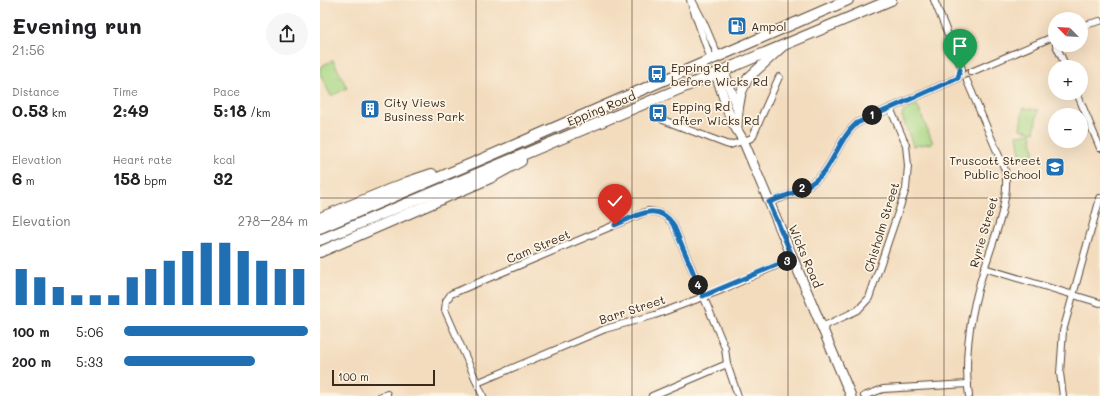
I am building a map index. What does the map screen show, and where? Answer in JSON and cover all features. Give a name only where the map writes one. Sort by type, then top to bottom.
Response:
[{"type":"main road","name":"Epping Road","points":[[320,228],[848,0]]},
{"type":"main road","name":"Epping Road","points":[[320,240],[557,140],[784,47],[891,0]]},
{"type":"main road","points":[[738,110],[741,92],[748,78],[784,47]]},
{"type":"main road","name":"Wicks Road","points":[[715,58],[731,120],[737,127],[743,140],[851,396]]},
{"type":"main road","name":"Wicks Road","points":[[720,73],[738,110],[737,127]]},
{"type":"main road","points":[[320,252],[490,178],[557,140]]},
{"type":"main road","points":[[320,218],[408,182],[494,154]]},
{"type":"street","name":"Wicks Road","points":[[691,0],[715,58]]},
{"type":"street","points":[[934,0],[962,69]]},
{"type":"street","points":[[1088,24],[1100,21]]},
{"type":"street","points":[[971,72],[1048,40]]},
{"type":"street","points":[[958,78],[958,73],[962,69],[968,69],[971,72]]},
{"type":"street","points":[[958,78],[963,82],[968,81],[972,76],[971,72]]},
{"type":"street","points":[[663,120],[730,145],[752,138],[779,77]]},
{"type":"street","points":[[769,202],[811,183],[823,172],[840,143],[851,128],[864,119],[958,78]]},
{"type":"street","name":"Ryrie Street","points":[[968,81],[1005,170],[1007,179],[1005,198],[984,268],[973,316],[968,384],[969,396]]},
{"type":"street","points":[[1080,100],[1100,148]]},
{"type":"street","name":"Chisholm Street","points":[[822,327],[858,310],[869,298],[906,189],[908,166],[906,145],[890,108]]},
{"type":"street","points":[[1063,396],[1060,372],[1063,332],[1072,294],[1100,201]]},
{"type":"street","name":"Cam Street","points":[[477,383],[445,310],[446,301],[451,294],[648,211],[658,212],[667,216],[673,224],[703,296]]},
{"type":"street","name":"Barr Street","points":[[477,383],[605,329],[655,315],[793,258]]},
{"type":"street","points":[[984,268],[1100,303]]},
{"type":"street","points":[[703,296],[725,348],[727,364],[738,396]]},
{"type":"street","points":[[652,396],[727,364]]},
{"type":"street","points":[[477,383],[483,396]]},
{"type":"street","points":[[864,396],[883,389],[968,384]]},
{"type":"green space","points":[[333,60],[347,88],[331,96],[320,74],[320,67]]},
{"type":"green space","points":[[917,105],[933,143],[913,146],[902,116],[903,112]]},
{"type":"green space","points":[[1023,108],[1038,110],[1034,132],[1020,129]]},
{"type":"green space","points":[[1031,133],[1035,157],[1021,160],[1017,135]]},
{"type":"place","name":"Ampol","points":[[737,26]]},
{"type":"place","name":"Epping Rd before Wicks Rd","points":[[657,74]]},
{"type":"place","name":"City Views Business Park","points":[[370,109]]},
{"type":"place","name":"Epping Rd after Wicks Rd","points":[[658,113]]},
{"type":"place","name":"Truscott Street Public School","points":[[1055,167]]},
{"type":"route","points":[[615,225],[648,211],[658,212],[667,216],[673,224],[703,296],[718,291],[793,258],[769,202],[804,187],[817,178],[829,164],[845,135],[857,123],[958,78],[958,73],[960,70]]}]
